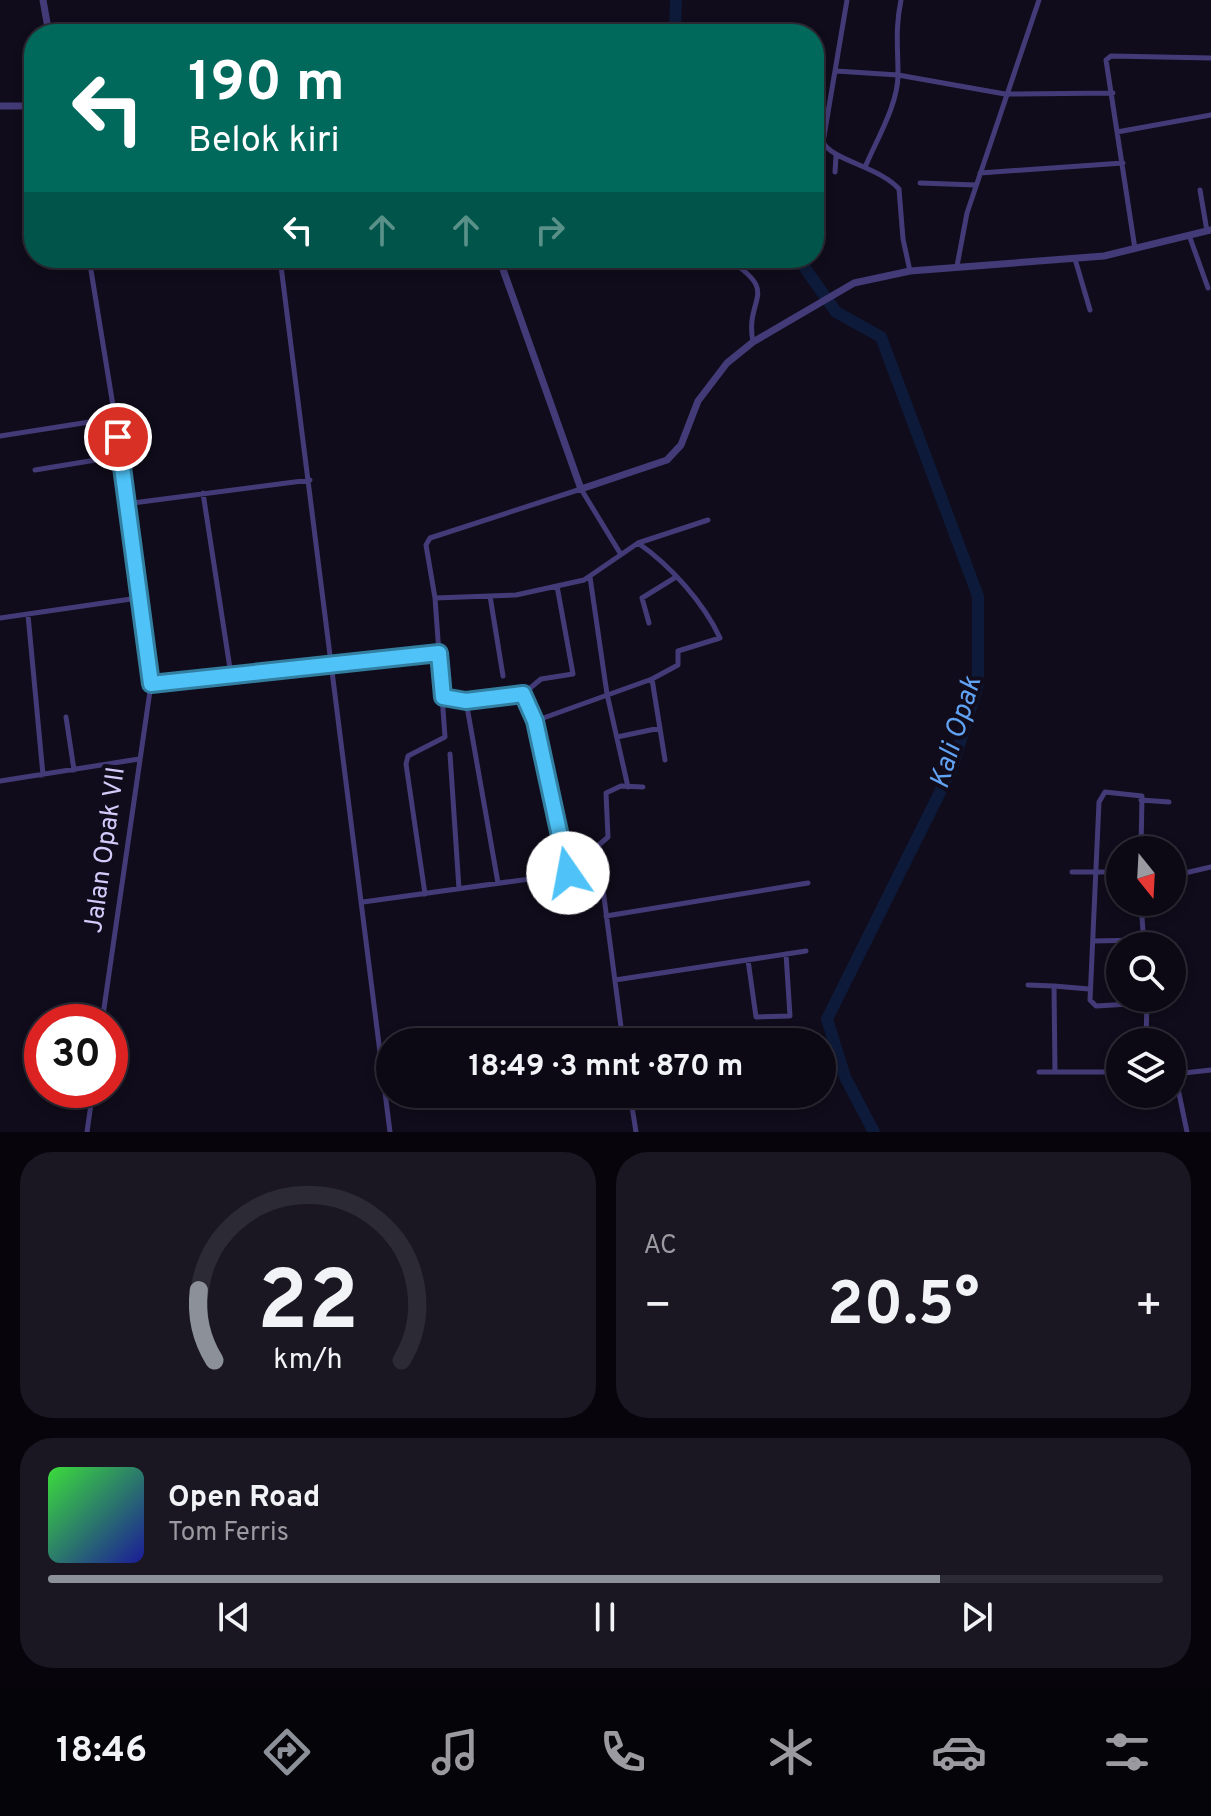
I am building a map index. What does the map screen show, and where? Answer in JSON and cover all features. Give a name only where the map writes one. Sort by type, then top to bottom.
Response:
[{"type":"street","points":[[43,0],[47,24]]},
{"type":"street","points":[[824,137],[847,0]]},
{"type":"street","points":[[866,165],[888,112],[898,75],[894,46],[901,0]]},
{"type":"street","points":[[957,266],[976,185],[1039,0]]},
{"type":"street","points":[[1135,249],[1113,93],[1106,64],[1111,56],[1211,58]]},
{"type":"street","points":[[836,71],[898,75],[1005,94],[1113,93]]},
{"type":"street","points":[[0,106],[24,106]]},
{"type":"street","points":[[1117,132],[1211,115]]},
{"type":"street","points":[[824,145],[826,150],[836,156],[866,165],[894,183],[901,194],[903,239],[910,271]]},
{"type":"street","points":[[835,172],[836,156]]},
{"type":"street","points":[[980,173],[1123,163]]},
{"type":"street","points":[[920,183],[976,185]]},
{"type":"street","points":[[425,894],[406,764],[408,756],[445,737],[435,598],[426,545],[430,538],[667,460],[681,445],[689,418],[711,381],[753,342],[865,278],[957,266],[1075,259],[1135,249],[1209,231],[1200,190]]},
{"type":"street","points":[[1189,235],[1208,288]]},
{"type":"street","points":[[1075,259],[1090,310]]},
{"type":"street","name":"Jalan Opak VII","points":[[91,268],[115,418],[151,684],[105,1004]]},
{"type":"street","points":[[281,268],[390,1132]]},
{"type":"street","points":[[503,268],[581,489],[620,553]]},
{"type":"street","points":[[742,268],[750,273],[757,285],[753,342]]},
{"type":"street","points":[[0,436],[115,418]]},
{"type":"street","points":[[35,470],[120,456]]},
{"type":"street","points":[[125,504],[310,480]]},
{"type":"street","points":[[203,493],[231,675]]},
{"type":"street","points":[[435,598],[490,596],[557,586],[590,577],[638,543],[708,520]]},
{"type":"street","points":[[535,721],[652,679],[678,665],[678,651],[720,638],[676,577],[638,543]]},
{"type":"street","points":[[590,577],[607,694],[628,787]]},
{"type":"street","points":[[649,623],[642,598],[676,577]]},
{"type":"street","points":[[443,697],[466,701],[523,694],[541,679],[572,675],[557,586]]},
{"type":"street","points":[[490,596],[503,676]]},
{"type":"street","points":[[0,618],[138,598]]},
{"type":"street","points":[[28,615],[43,775]]},
{"type":"street","points":[[151,684],[439,653]]},
{"type":"street","points":[[652,679],[665,760]]},
{"type":"street","points":[[523,694],[535,721],[568,873]]},
{"type":"street","points":[[466,701],[498,883]]},
{"type":"street","points":[[66,717],[74,770]]},
{"type":"street","points":[[617,737],[660,728]]},
{"type":"street","points":[[450,754],[459,889]]},
{"type":"street","points":[[0,781],[139,759]]},
{"type":"street","points":[[621,1028],[606,916],[593,850],[608,837],[606,793],[628,787],[643,787]]},
{"type":"street","points":[[1106,1005],[1096,1006],[1090,1000],[1089,989],[1101,795],[1110,791],[1140,794],[1141,836]]},
{"type":"street","points":[[1141,800],[1169,802]]},
{"type":"street","points":[[1186,873],[1211,867]]},
{"type":"street","points":[[363,902],[568,873],[594,870],[598,873]]},
{"type":"street","points":[[1072,872],[1106,873]]},
{"type":"street","points":[[606,916],[808,883]]},
{"type":"street","points":[[1093,941],[1106,942]]},
{"type":"street","points":[[615,980],[806,951]]},
{"type":"street","points":[[748,960],[756,1017],[790,1016],[786,954]]},
{"type":"street","points":[[1028,985],[1089,989]]},
{"type":"street","points":[[1054,986],[1055,1072]]},
{"type":"street","points":[[1186,1073],[1211,1070]]},
{"type":"street","points":[[1039,1072],[1106,1072]]},
{"type":"street","points":[[87,1132],[90,1108]]},
{"type":"street","points":[[632,1108],[636,1132]]},
{"type":"street","points":[[1182,1108],[1187,1132]]},
{"type":"waterway","name":"Kali Opak","points":[[675,24],[676,0]]},
{"type":"waterway","name":"Kali Opak","points":[[805,268],[836,312],[881,337],[978,596],[978,684],[952,768],[827,1019],[845,1077],[874,1132]]},
{"type":"route","points":[[118,437],[151,684],[439,653],[443,697],[466,701],[523,694],[535,721],[568,873]]}]
